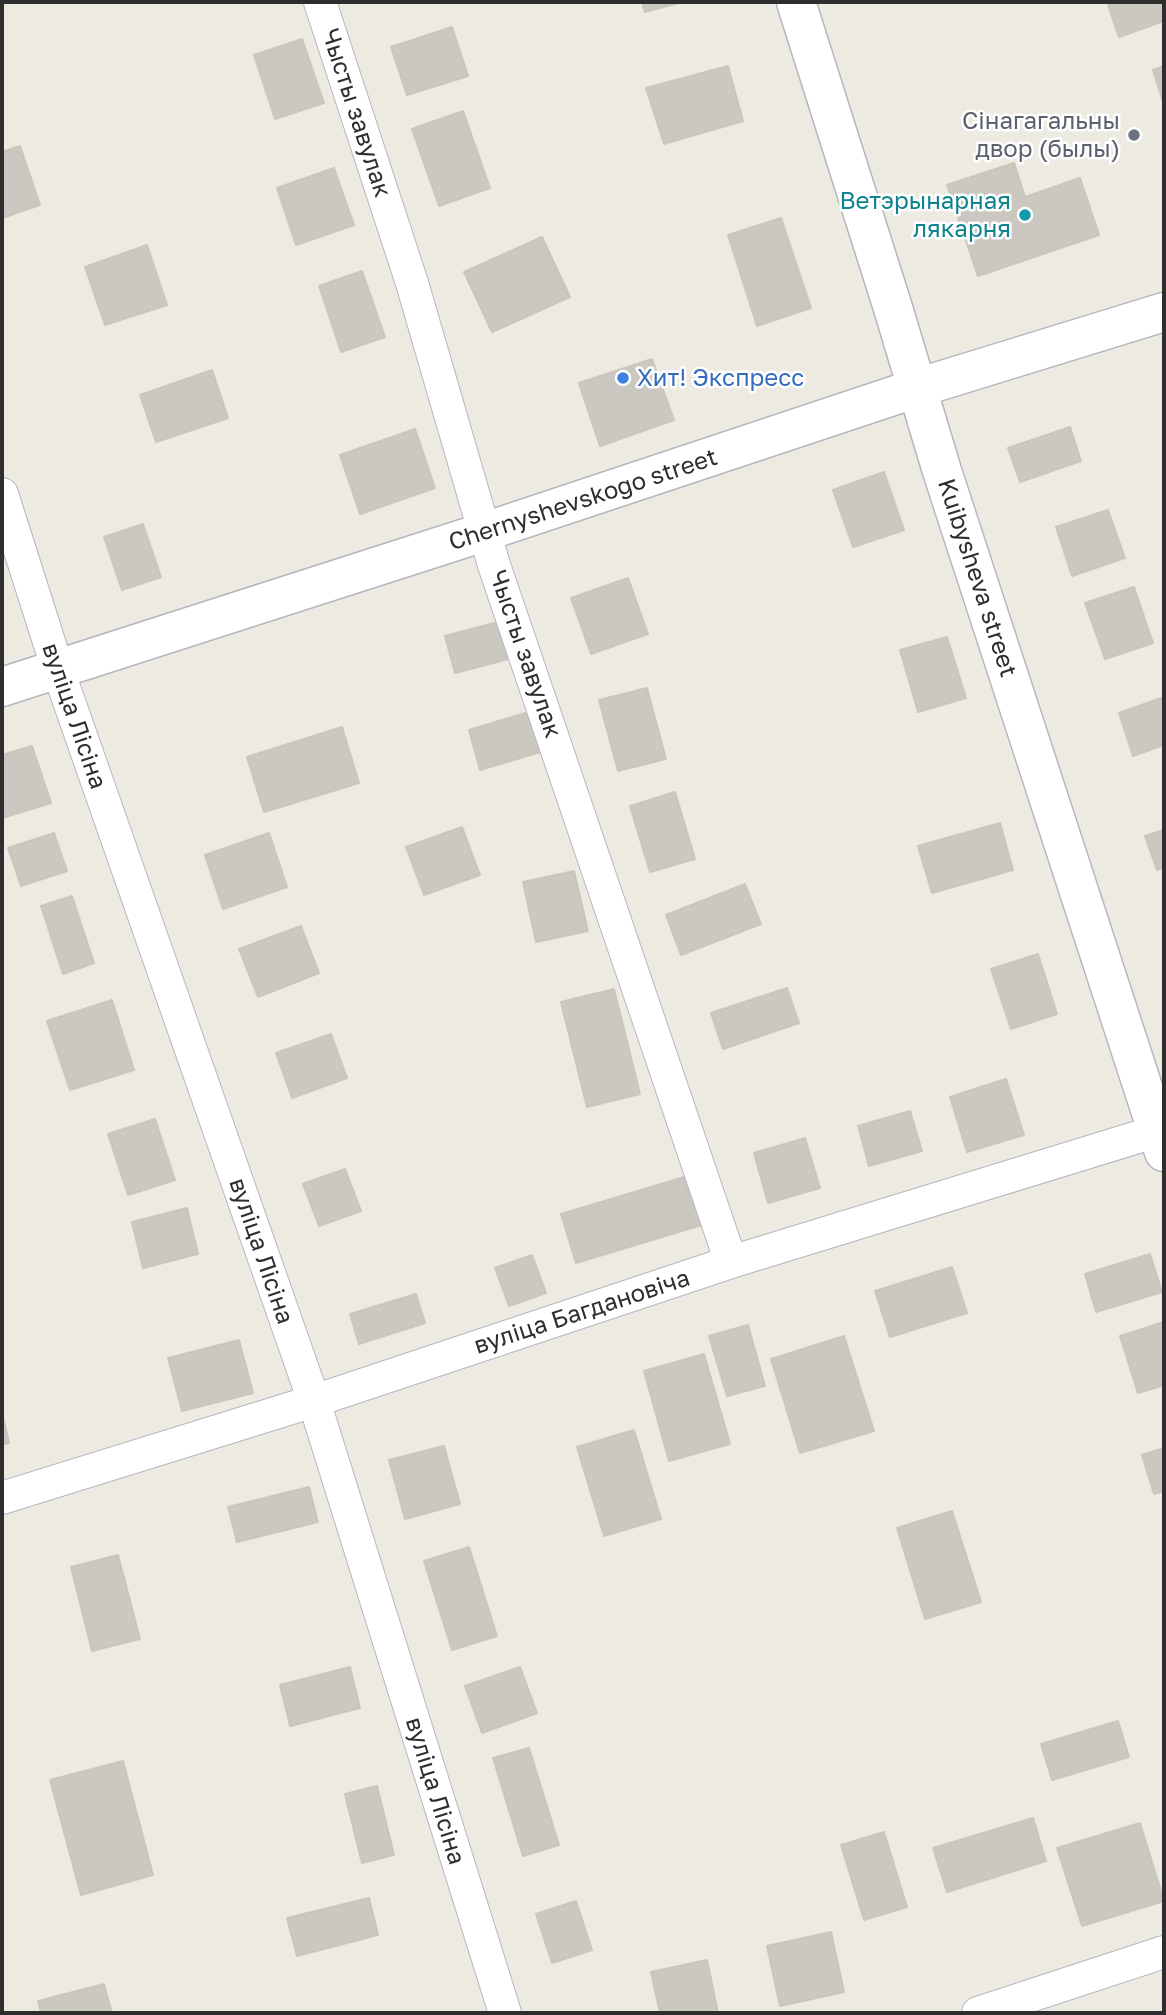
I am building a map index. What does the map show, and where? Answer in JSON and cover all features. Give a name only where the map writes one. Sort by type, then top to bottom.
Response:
[{"type":"main road","name":"Kuibysheva street","points":[[796,2],[947,484],[1162,1137]]},
{"type":"main road","name":"Chernyshevskogo street","points":[[2,687],[484,532],[917,388],[1164,312]]},
{"type":"street","name":"Чысты завулак","points":[[320,2],[412,283],[484,532],[731,1262]]},
{"type":"street","name":"вуліца Лісіна","points":[[2,494],[58,670],[314,1401],[505,2013]]},
{"type":"street","name":"вуліца Багдановіча","points":[[2,1498],[314,1401],[731,1262],[1162,1137]]},
{"type":"street","points":[[978,2013],[1164,1952]]},
{"type":"building","points":[[642,2],[682,2],[645,12]]},
{"type":"building","points":[[1107,2],[1161,2],[1164,21],[1119,37]]},
{"type":"building","points":[[452,27],[468,76],[407,95],[391,47]]},
{"type":"building","points":[[302,39],[324,103],[275,119],[254,55]]},
{"type":"building","points":[[728,66],[743,121],[664,144],[646,88]]},
{"type":"building","points":[[1164,66],[1164,105],[1153,70]]},
{"type":"building","points":[[463,111],[490,188],[439,206],[412,129]]},
{"type":"building","points":[[20,146],[40,205],[2,218],[2,152]]},
{"type":"building","name":"Ветэрынарная лякарня","points":[[1014,163],[1025,197],[1080,178],[1099,235],[978,276],[947,185]]},
{"type":"building","points":[[334,168],[354,225],[296,245],[277,188]]},
{"type":"building","points":[[781,218],[811,308],[757,326],[728,235]]},
{"type":"building","points":[[542,237],[570,297],[492,332],[464,272]]},
{"type":"building","points":[[147,245],[167,305],[105,325],[85,267]]},
{"type":"building","points":[[362,271],[385,337],[341,352],[319,286]]},
{"type":"building","points":[[652,359],[674,420],[600,446],[579,383]]},
{"type":"building","points":[[212,370],[228,418],[156,442],[140,395]]},
{"type":"building","points":[[1070,427],[1081,461],[1020,482],[1008,448]]},
{"type":"building","points":[[415,429],[435,488],[360,514],[340,455]]},
{"type":"building","points":[[884,472],[904,530],[853,547],[833,490]]},
{"type":"building","points":[[1108,510],[1125,558],[1072,576],[1056,527]]},
{"type":"building","points":[[143,524],[161,577],[122,590],[104,537]]},
{"type":"building","points":[[628,578],[648,634],[591,654],[571,598]]},
{"type":"building","points":[[1134,587],[1153,643],[1105,659],[1085,603]]},
{"type":"building","points":[[502,621],[512,658],[455,673],[445,636]]},
{"type":"building","points":[[947,637],[966,698],[918,712],[900,650]]},
{"type":"building","points":[[647,688],[666,759],[618,771],[599,700]]},
{"type":"building","points":[[1164,697],[1164,745],[1133,756],[1119,713]]},
{"type":"building","points":[[532,711],[544,751],[480,770],[469,730]]},
{"type":"building","points":[[342,727],[359,783],[264,812],[247,757]]},
{"type":"building","points":[[32,746],[51,803],[2,818],[2,755]]},
{"type":"building","points":[[675,792],[695,859],[650,872],[630,806]]},
{"type":"building","points":[[1000,823],[1013,870],[932,893],[918,846]]},
{"type":"building","points":[[462,827],[480,875],[424,895],[406,847]]},
{"type":"building","points":[[1164,830],[1164,867],[1157,870],[1145,836]]},
{"type":"building","points":[[54,833],[67,871],[21,886],[8,848]]},
{"type":"building","points":[[269,833],[287,887],[223,909],[205,855]]},
{"type":"building","points":[[574,871],[588,931],[536,942],[523,882]]},
{"type":"building","points":[[745,884],[761,924],[681,955],[666,915]]},
{"type":"building","points":[[72,896],[94,963],[63,974],[41,906]]},
{"type":"building","points":[[301,926],[319,973],[258,997],[239,949]]},
{"type":"building","points":[[1038,954],[1057,1014],[1011,1029],[991,969]]},
{"type":"building","points":[[787,988],[799,1023],[723,1049],[711,1013]]},
{"type":"building","points":[[614,989],[640,1094],[587,1107],[561,1002]]},
{"type":"building","points":[[112,1000],[134,1070],[70,1090],[47,1021]]},
{"type":"building","points":[[331,1034],[347,1078],[292,1098],[276,1053]]},
{"type":"building","points":[[1006,1079],[1024,1135],[967,1152],[950,1097]]},
{"type":"building","points":[[910,1111],[922,1151],[869,1166],[858,1126]]},
{"type":"building","points":[[155,1119],[175,1180],[128,1195],[108,1134]]},
{"type":"building","points":[[805,1138],[820,1188],[768,1203],[754,1153]]},
{"type":"building","points":[[345,1169],[361,1211],[319,1226],[303,1184]]},
{"type":"building","points":[[691,1175],[705,1224],[576,1263],[561,1214]]},
{"type":"building","points":[[187,1208],[198,1254],[143,1268],[132,1222]]},
{"type":"building","points":[[1150,1254],[1162,1292],[1096,1312],[1085,1274]]},
{"type":"building","points":[[532,1255],[546,1293],[509,1306],[495,1268]]},
{"type":"building","points":[[952,1267],[967,1313],[890,1337],[875,1291]]},
{"type":"building","points":[[416,1294],[425,1323],[359,1344],[350,1314]]},
{"type":"building","points":[[1164,1322],[1164,1385],[1138,1393],[1120,1336]]},
{"type":"building","points":[[748,1325],[765,1386],[727,1396],[709,1336]]},
{"type":"building","points":[[844,1336],[874,1431],[800,1453],[771,1359]]},
{"type":"building","points":[[239,1340],[253,1393],[182,1411],[168,1358]]},
{"type":"building","points":[[704,1354],[730,1444],[669,1461],[644,1371]]},
{"type":"building","points":[[2,1413],[9,1443],[2,1445]]},
{"type":"building","points":[[634,1430],[661,1519],[604,1536],[577,1447]]},
{"type":"building","points":[[444,1446],[460,1504],[405,1519],[389,1460]]},
{"type":"building","points":[[1164,1448],[1164,1491],[1154,1494],[1142,1455]]},
{"type":"building","points":[[309,1487],[318,1522],[237,1542],[228,1507]]},
{"type":"building","points":[[952,1511],[981,1602],[925,1619],[897,1528]]},
{"type":"building","points":[[469,1547],[497,1636],[452,1650],[424,1561]]},
{"type":"building","points":[[118,1555],[140,1639],[92,1651],[71,1567]]},
{"type":"building","points":[[350,1667],[360,1708],[290,1726],[280,1685]]},
{"type":"building","points":[[520,1667],[537,1713],[482,1733],[465,1686]]},
{"type":"building","points":[[1118,1721],[1129,1757],[1052,1780],[1041,1744]]},
{"type":"building","points":[[529,1748],[559,1845],[523,1856],[493,1758]]},
{"type":"building","points":[[123,1761],[153,1875],[81,1895],[50,1780]]},
{"type":"building","points":[[377,1786],[394,1855],[362,1863],[345,1794]]},
{"type":"building","points":[[1033,1818],[1046,1861],[947,1892],[933,1848]]},
{"type":"building","points":[[1140,1823],[1164,1901],[1082,1926],[1057,1848]]},
{"type":"building","points":[[884,1832],[907,1907],[864,1920],[841,1845]]},
{"type":"building","points":[[369,1898],[378,1935],[297,1956],[287,1918]]},
{"type":"building","points":[[576,1901],[592,1950],[552,1963],[536,1914]]},
{"type":"building","points":[[831,1932],[844,1992],[780,2006],[767,1946]]},
{"type":"building","points":[[707,1960],[718,2013],[660,2013],[651,1972]]},
{"type":"building","points":[[104,1984],[112,2013],[41,2013],[38,2001]]},
{"type":"place","name":"Сінагагальны двор (былы)","points":[[1134,135]]},
{"type":"place","name":"Ветэрынарная лякарня","points":[[1025,215]]},
{"type":"place","name":"Хит! Экспресс","points":[[623,378]]}]
